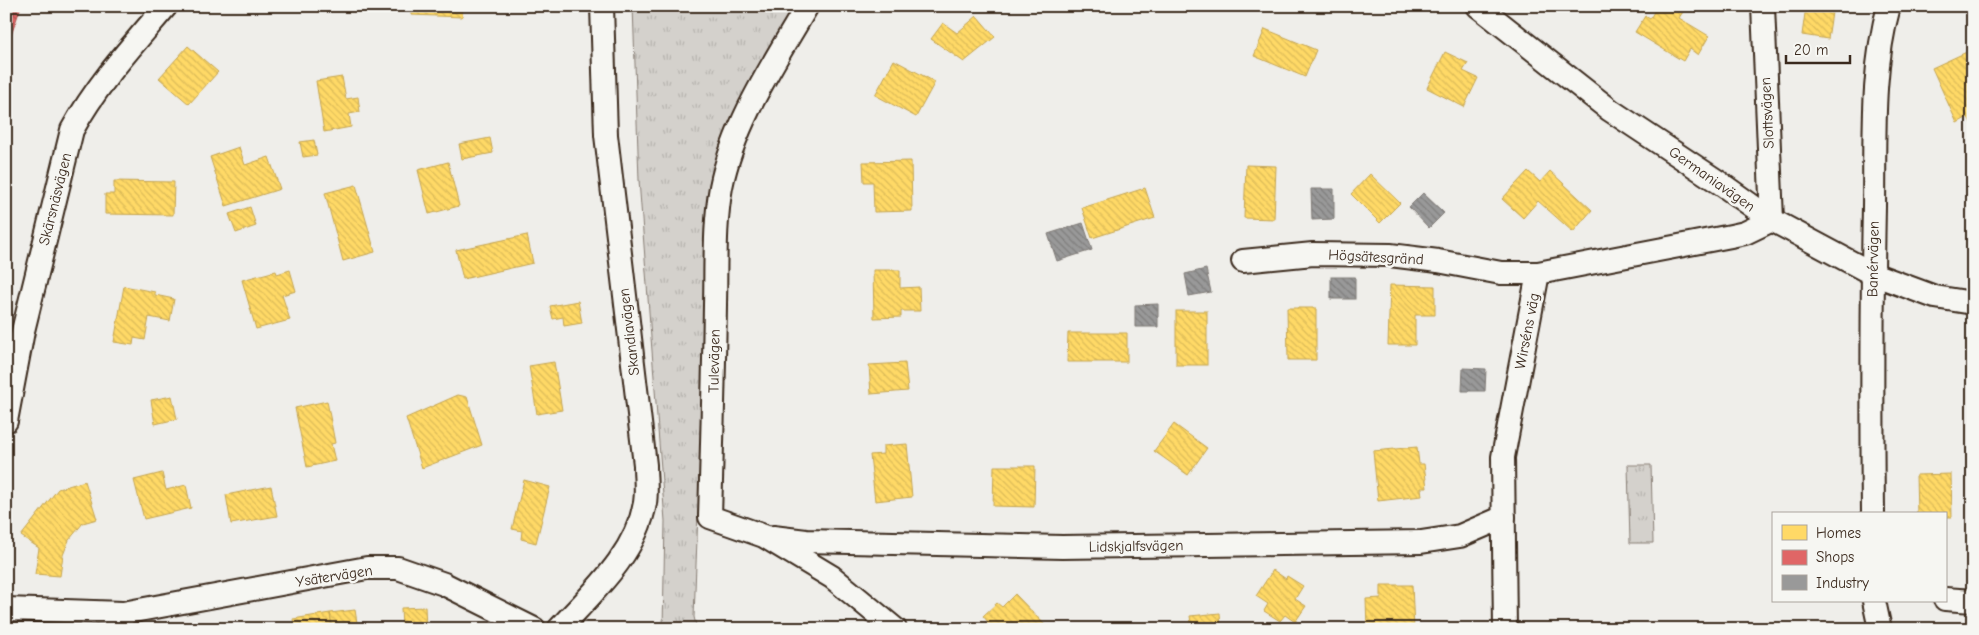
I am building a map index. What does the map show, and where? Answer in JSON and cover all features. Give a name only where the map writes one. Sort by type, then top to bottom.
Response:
[{"type":"street","name":"Skärsnäsvägen","points":[[6,421],[23,331],[72,130],[84,108],[114,68],[166,6]]},
{"type":"street","name":"Skandiavägen","points":[[559,629],[625,552],[640,523],[645,501],[645,464],[606,135],[602,6]]},
{"type":"street","name":"Tulevägen","points":[[807,6],[748,111],[734,145],[721,187],[715,243],[716,294],[710,517],[764,536],[832,577],[895,629]]},
{"type":"street","name":"Germaniavägen","points":[[1478,6],[1610,110],[1772,220],[1873,274],[1935,297],[1973,303]]},
{"type":"street","name":"Slottsvägen","points":[[1763,6],[1772,220]]},
{"type":"street","name":"Banérvägen","points":[[1873,512],[1873,274],[1876,80],[1881,34],[1889,6]]},
{"type":"street","name":"Wirséns väg","points":[[1505,629],[1503,457],[1538,273],[1746,233],[1772,220]]},
{"type":"street","name":"Högsätesgränd","points":[[1243,262],[1313,254],[1390,255],[1438,261],[1500,273],[1538,273]]},
{"type":"street","name":"Lidskjalfsvägen","points":[[764,536],[806,541],[1062,547],[1421,542],[1460,536],[1504,517]]},
{"type":"street","name":"Ysätervägen","points":[[6,609],[121,621],[367,568],[398,568],[444,584],[534,629]]},
{"type":"street","points":[[1946,599],[1973,601]]},
{"type":"street","points":[[1874,602],[1880,629]]},
{"type":"green space","points":[[633,6],[798,6],[760,69],[707,277],[694,617],[697,629],[663,629],[665,521],[639,180]]},
{"type":"green space","points":[[1628,465],[1651,465],[1653,543],[1630,543]]},
{"type":"building: Homes","points":[[411,6],[463,6],[462,17],[411,15]]},
{"type":"building: Homes","points":[[1657,6],[1678,6],[1684,10],[1679,18],[1709,36],[1698,55],[1690,49],[1683,61],[1635,32],[1645,16],[1650,19]]},
{"type":"building: Homes","points":[[1806,6],[1833,6],[1828,39],[1802,35]]},
{"type":"building: Homes","points":[[977,16],[995,37],[964,62],[931,39],[943,23],[957,33]]},
{"type":"building: Homes","points":[[1265,29],[1316,50],[1305,77],[1254,56]]},
{"type":"building: Homes","points":[[188,46],[218,72],[189,104],[159,78]]},
{"type":"building: Homes","points":[[1971,50],[1973,53],[1973,127],[1968,117],[1957,123],[1932,68]]},
{"type":"building: Homes","points":[[1445,52],[1468,63],[1463,71],[1478,78],[1464,107],[1427,88]]},
{"type":"building: Homes","points":[[894,60],[935,82],[916,117],[875,95]]},
{"type":"building: Homes","points":[[342,77],[346,99],[358,97],[360,112],[349,114],[351,127],[324,132],[316,81]]},
{"type":"building: Homes","points":[[490,138],[493,153],[462,159],[459,144]]},
{"type":"building: Homes","points":[[314,140],[317,155],[303,157],[300,142]]},
{"type":"building: Homes","points":[[239,147],[245,165],[269,157],[280,189],[226,206],[210,157]]},
{"type":"building: Homes","points":[[911,161],[912,211],[874,212],[873,182],[864,182],[863,162]]},
{"type":"building: Homes","points":[[448,162],[459,206],[429,214],[418,170]]},
{"type":"building: Homes","points":[[1246,165],[1276,166],[1274,219],[1244,218]]},
{"type":"building: Homes","points":[[1528,171],[1540,182],[1550,171],[1592,210],[1573,232],[1538,201],[1523,218],[1502,199]]},
{"type":"building: Homes","points":[[1370,174],[1400,203],[1380,223],[1351,194]]},
{"type":"building: Homes","points":[[114,181],[174,182],[173,215],[105,214],[105,194],[114,194]]},
{"type":"building: Homes","points":[[356,185],[375,252],[343,261],[325,193]]},
{"type":"building: Homes","points":[[1145,188],[1155,218],[1092,238],[1082,208]]},
{"type":"building: Homes","points":[[250,207],[256,226],[236,233],[229,214]]},
{"type":"building: Homes","points":[[1973,213],[1973,240],[1968,239]]},
{"type":"building: Homes","points":[[527,235],[533,263],[463,279],[456,250]]},
{"type":"building: Homes","points":[[290,270],[296,291],[282,295],[290,320],[256,329],[242,280],[276,271],[277,274]]},
{"type":"building: Homes","points":[[873,270],[900,270],[900,288],[919,287],[920,311],[901,311],[901,317],[874,318]]},
{"type":"building: Homes","points":[[1390,285],[1435,286],[1435,315],[1415,315],[1415,345],[1388,345]]},
{"type":"building: Homes","points":[[124,286],[155,292],[155,295],[174,299],[170,321],[149,317],[145,340],[134,338],[133,345],[114,342]]},
{"type":"building: Homes","points":[[578,301],[582,323],[564,326],[563,317],[553,319],[550,306]]},
{"type":"building: Homes","points":[[1287,308],[1316,308],[1316,360],[1288,360]]},
{"type":"building: Homes","points":[[1176,311],[1207,311],[1207,365],[1176,365]]},
{"type":"building: Homes","points":[[1068,333],[1127,333],[1127,362],[1067,362]]},
{"type":"building: Homes","points":[[554,362],[562,410],[537,414],[529,366]]},
{"type":"building: Homes","points":[[905,363],[908,391],[871,394],[869,365]]},
{"type":"building: Homes","points":[[458,395],[467,397],[482,445],[422,468],[406,418]]},
{"type":"building: Homes","points":[[172,396],[177,419],[155,424],[151,400]]},
{"type":"building: Homes","points":[[327,401],[335,443],[331,444],[335,461],[307,467],[295,408]]},
{"type":"building: Homes","points":[[1174,424],[1207,448],[1188,475],[1154,451]]},
{"type":"building: Homes","points":[[907,444],[912,497],[875,501],[870,455],[883,454],[883,446]]},
{"type":"building: Homes","points":[[1417,447],[1419,464],[1424,464],[1427,488],[1421,488],[1422,496],[1378,501],[1373,451]]},
{"type":"building: Homes","points":[[994,466],[1035,466],[1034,507],[993,506]]},
{"type":"building: Homes","points":[[162,473],[166,490],[186,485],[191,508],[144,519],[134,480]]},
{"type":"building: Homes","points":[[1951,474],[1952,517],[1946,517],[1946,512],[1917,512],[1916,475]]},
{"type":"building: Homes","points":[[524,480],[550,487],[536,543],[521,539],[522,531],[512,529]]},
{"type":"building: Homes","points":[[85,481],[97,519],[83,523],[69,540],[63,555],[60,576],[35,574],[39,548],[21,536],[58,489]]},
{"type":"building: Homes","points":[[271,486],[277,516],[231,524],[226,495]]},
{"type":"building: Homes","points":[[1273,570],[1286,579],[1287,576],[1303,586],[1295,599],[1306,606],[1295,622],[1285,615],[1280,621],[1264,611],[1268,604],[1256,596]]},
{"type":"building: Homes","points":[[1381,585],[1412,585],[1414,629],[1367,629],[1366,599],[1381,598]]},
{"type":"building: Homes","points":[[1015,594],[1047,627],[982,629],[988,622],[983,616],[997,603],[1002,607]]},
{"type":"building: Homes","points":[[425,607],[426,627],[402,628],[401,608]]},
{"type":"building: Homes","points":[[355,610],[358,629],[332,629],[330,613]]},
{"type":"building: Homes","points":[[330,613],[332,629],[295,629],[293,619]]},
{"type":"building: Homes","points":[[1220,613],[1221,628],[1225,629],[1192,629],[1190,616]]},
{"type":"building: Homes","points":[[391,627],[421,627],[421,629],[391,629]]},
{"type":"building: Shops","points":[[6,6],[21,6],[6,50]]},
{"type":"building: Industry","points":[[1311,189],[1334,189],[1334,219],[1312,220]]},
{"type":"building: Industry","points":[[1423,193],[1444,213],[1429,228],[1409,207]]},
{"type":"building: Industry","points":[[1083,223],[1092,250],[1057,261],[1048,234]]},
{"type":"building: Industry","points":[[1206,269],[1211,292],[1189,296],[1185,274]]},
{"type":"building: Industry","points":[[1331,277],[1355,277],[1355,299],[1331,299]]},
{"type":"building: Industry","points":[[1158,304],[1158,327],[1135,327],[1135,305]]},
{"type":"building: Industry","points":[[1463,368],[1486,369],[1485,391],[1462,391]]}]
